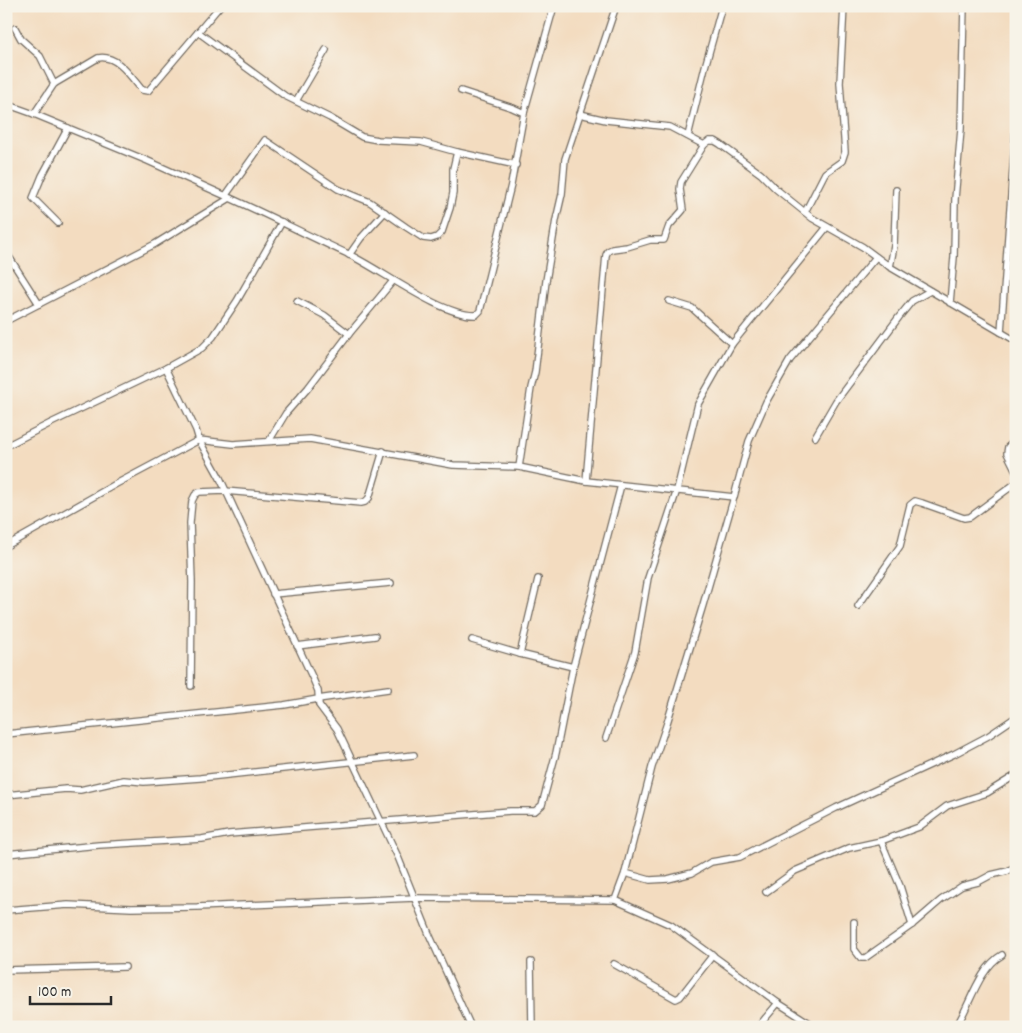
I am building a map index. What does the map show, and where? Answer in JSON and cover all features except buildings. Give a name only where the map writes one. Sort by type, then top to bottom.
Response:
[{"type":"street","points":[[34,114],[54,84],[98,58],[112,59],[129,74],[142,90],[148,91],[220,6]]},
{"type":"street","points":[[6,104],[68,128],[282,222],[330,247],[350,255],[393,281],[445,308],[469,315],[476,315],[480,311],[501,230],[516,165],[524,113],[554,6]]},
{"type":"street","points":[[519,467],[535,372],[546,281],[562,194],[565,159],[616,6]]},
{"type":"street","points":[[688,136],[722,6]]},
{"type":"street","points":[[805,212],[824,173],[842,161],[845,152],[840,83],[844,6]]},
{"type":"street","points":[[950,303],[954,257],[964,6]]},
{"type":"street","points":[[14,28],[21,39],[40,56],[54,84]]},
{"type":"street","points":[[198,32],[285,96],[330,118],[362,137],[378,140],[422,142],[516,165]]},
{"type":"street","points":[[296,101],[326,50]]},
{"type":"street","points":[[461,91],[524,113]]},
{"type":"street","points":[[580,114],[606,120],[670,127],[704,145]]},
{"type":"street","points":[[1001,332],[1016,127]]},
{"type":"street","points":[[58,223],[33,198],[42,176],[68,128]]},
{"type":"street","points":[[6,321],[155,244],[228,197],[265,140],[338,189],[370,202],[423,238],[431,239],[438,237],[442,232],[452,201],[453,170],[457,152]]},
{"type":"street","points":[[586,481],[606,255],[612,249],[627,247],[650,240],[664,240],[669,226],[683,210],[681,182],[709,140],[720,144],[761,174],[783,196],[812,218],[890,267],[1016,341]]},
{"type":"street","points":[[890,267],[894,246],[896,190]]},
{"type":"street","points":[[350,255],[361,238],[385,212]]},
{"type":"street","points":[[6,446],[166,368],[202,348],[213,338],[237,301],[282,222]]},
{"type":"street","points":[[606,738],[635,652],[648,578],[677,490],[698,404],[732,344],[827,227]]},
{"type":"street","points":[[6,252],[39,304]]},
{"type":"street","points":[[616,900],[625,873],[652,767],[667,723],[749,441],[766,402],[790,360],[876,257]]},
{"type":"street","points":[[269,441],[286,413],[393,281]]},
{"type":"street","points":[[815,437],[836,402],[898,318],[912,301],[930,291]]},
{"type":"street","points":[[297,301],[324,315],[349,334]]},
{"type":"street","points":[[669,301],[692,308],[732,344]]},
{"type":"street","points":[[166,368],[318,690],[319,705],[337,729],[381,823],[471,1027]]},
{"type":"street","points":[[6,546],[199,440],[234,444],[310,439],[453,465],[519,467],[586,481],[734,497]]},
{"type":"street","points":[[1016,440],[1008,447],[1007,453],[1016,471]]},
{"type":"street","points":[[191,686],[192,582],[190,523],[192,501],[196,495],[199,492],[225,491],[361,503],[369,498],[383,451]]},
{"type":"street","points":[[858,606],[900,546],[910,505],[915,501],[964,518],[970,517],[1016,483]]},
{"type":"street","points":[[6,854],[99,845],[202,840],[229,834],[510,811],[531,812],[540,808],[556,753],[574,667],[621,485]]},
{"type":"street","points":[[520,654],[538,579]]},
{"type":"street","points":[[273,594],[391,583]]},
{"type":"street","points":[[298,646],[375,636]]},
{"type":"street","points":[[472,640],[574,667]]},
{"type":"street","points":[[6,734],[257,708],[388,689]]},
{"type":"street","points":[[625,873],[650,880],[668,879],[692,873],[711,862],[740,857],[836,808],[954,754],[988,736],[1016,717]]},
{"type":"street","points":[[6,795],[66,788],[80,790],[124,780],[144,782],[200,778],[414,755]]},
{"type":"street","points":[[766,892],[795,871],[814,862],[849,848],[881,841],[918,827],[947,806],[987,793],[1016,775]]},
{"type":"street","points":[[881,841],[900,886],[912,925]]},
{"type":"street","points":[[854,922],[854,949],[861,958],[865,958],[912,925],[941,900],[962,886],[1008,871],[1016,866]]},
{"type":"street","points":[[6,910],[68,905],[131,908],[197,907],[415,898],[616,900],[672,925],[778,1003],[816,1027]]},
{"type":"street","points":[[614,964],[676,999],[680,997],[714,955]]},
{"type":"street","points":[[956,1027],[985,971],[990,964],[1002,955]]},
{"type":"street","points":[[531,962],[532,1027]]},
{"type":"street","points":[[6,970],[125,967]]},
{"type":"street","points":[[758,1027],[778,1003]]}]
